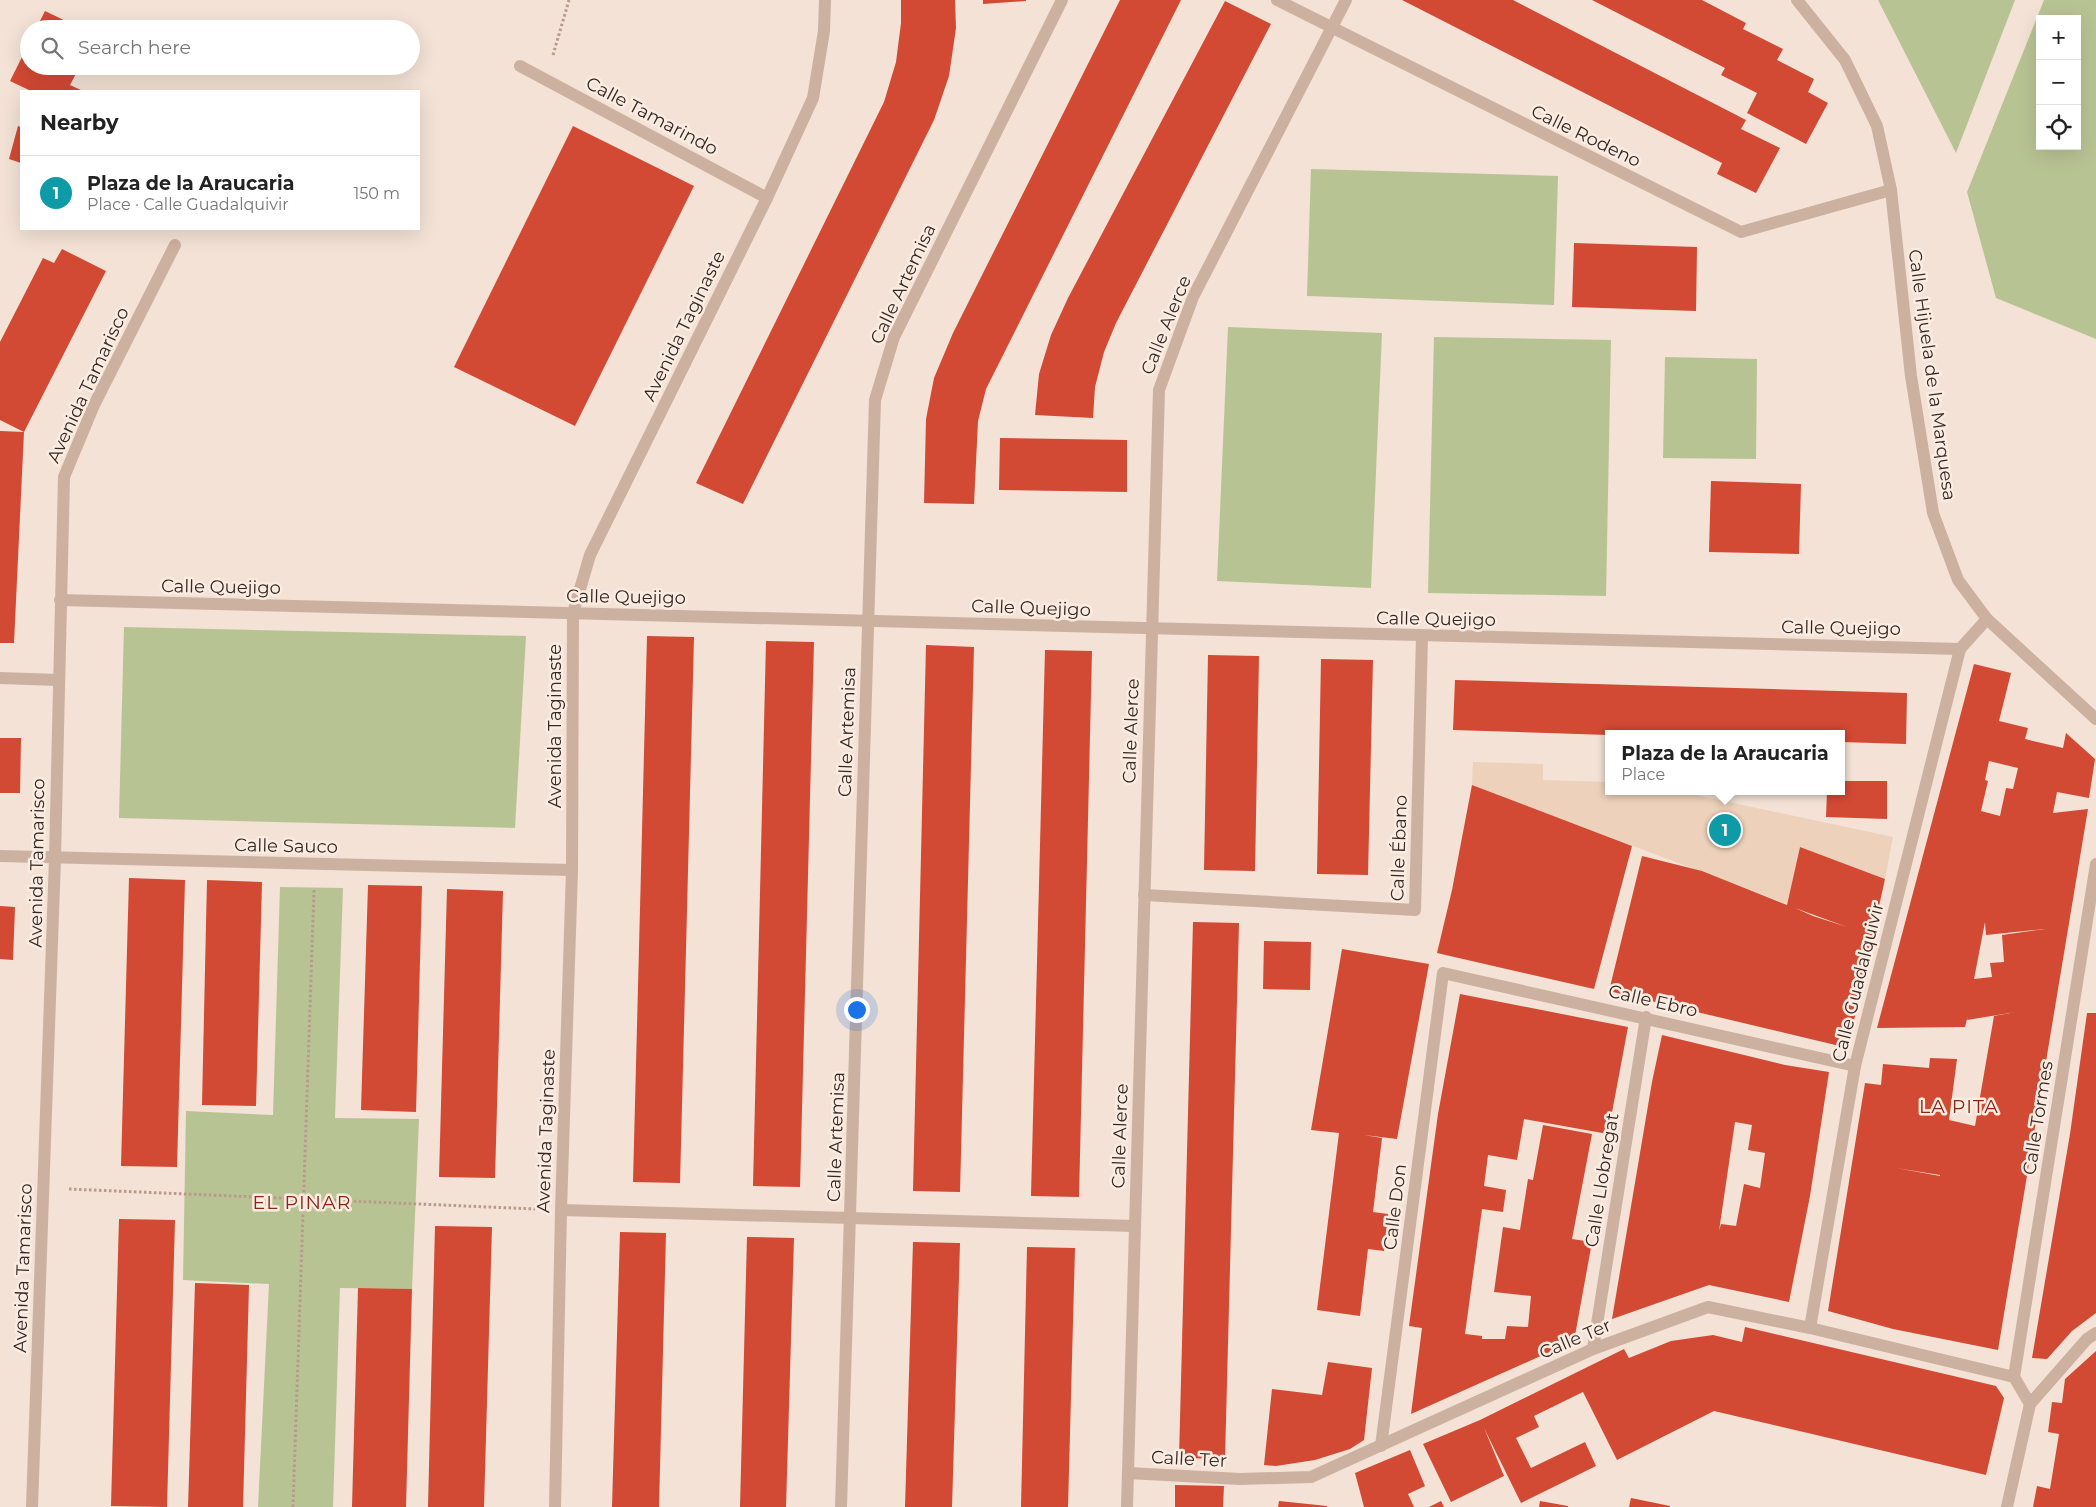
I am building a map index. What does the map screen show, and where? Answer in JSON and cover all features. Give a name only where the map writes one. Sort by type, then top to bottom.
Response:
[{"type":"street","name":"Avenida Taginaste","points":[[555,1507],[561,1210],[572,870],[573,613],[590,555],[767,198],[813,98],[824,31],[825,0]]},
{"type":"street","name":"Calle Artemisa","points":[[841,1507],[876,400],[894,337],[1062,0]]},
{"type":"street","name":"Calle Rodeno","points":[[1277,0],[1741,232],[1891,190]]},
{"type":"street","name":"Calle Alerce","points":[[1127,1507],[1159,390],[1193,297],[1346,0]]},
{"type":"street","name":"Calle Hijuela de la Marquesa","points":[[1797,0],[1845,60],[1877,126],[1891,190],[1911,376],[1933,513],[1958,580],[1987,619],[2096,719]]},
{"type":"street","name":"Calle Tamarindo","points":[[520,66],[767,198]]},
{"type":"street","name":"Avenida Tamarisco","points":[[32,1507],[55,858],[64,477],[94,405],[175,246]]},
{"type":"street","name":"Calle Quejigo","points":[[60,600],[1422,636],[1960,648]]},
{"type":"street","points":[[1960,648],[1987,619]]},
{"type":"street","name":"Calle Ébano","points":[[1144,895],[1415,910],[1422,636]]},
{"type":"street","name":"Calle Guadalquivir","points":[[1810,1328],[1855,1066],[1960,648]]},
{"type":"street","points":[[0,678],[58,680]]},
{"type":"street","name":"Calle Sauco","points":[[0,856],[572,870]]},
{"type":"street","name":"Calle Tormes","points":[[2014,1377],[2096,864]]},
{"type":"street","name":"Calle Ebro","points":[[1443,973],[1646,1017],[1855,1066]]},
{"type":"street","name":"Calle Don","points":[[1381,1446],[1443,973]]},
{"type":"street","name":"Calle Llobregat","points":[[1593,1349],[1646,1017]]},
{"type":"street","points":[[561,1210],[1134,1226]]},
{"type":"street","name":"Calle Ter","points":[[1128,1473],[1240,1479],[1311,1477],[1593,1349],[1708,1307],[1810,1328],[2014,1377]]},
{"type":"street","points":[[2007,1507],[2030,1404],[2087,1339],[2096,1333]]},
{"type":"street","points":[[2014,1377],[2030,1404]]},
{"type":"path","points":[[546,79],[569,0]]},
{"type":"path","points":[[293,1507],[315,864]]},
{"type":"path","points":[[44,1188],[561,1210]]},
{"type":"green space","points":[[1878,0],[2015,0],[1956,153]]},
{"type":"green space","points":[[2044,0],[2096,0],[2096,339],[1996,298],[1967,192],[2036,20],[2036,150],[2081,150],[2081,15],[2038,15]]},
{"type":"green space","points":[[1311,169],[1558,176],[1554,305],[1307,296]]},
{"type":"green space","points":[[1228,327],[1382,333],[1371,588],[1217,581]]},
{"type":"green space","points":[[1434,337],[1611,340],[1606,596],[1428,593]]},
{"type":"green space","points":[[1665,357],[1757,359],[1756,459],[1663,458]]},
{"type":"green space","points":[[124,627],[526,636],[515,828],[119,818]]},
{"type":"green space","points":[[280,887],[343,888],[335,1118],[419,1119],[412,1289],[340,1288],[333,1507],[258,1507],[269,1284],[183,1280],[186,1111],[273,1115]]},
{"type":"shaded area","points":[[1473,762],[1543,764],[1543,780],[1605,782],[1605,795],[1696,795],[1893,837],[1885,879],[1800,847],[1787,904],[1472,785]]},
{"type":"building","points":[[901,0],[955,0],[956,28],[949,76],[934,120],[743,504],[696,483],[884,102],[896,62],[901,23]]},
{"type":"building","points":[[983,0],[1026,0],[1026,1],[983,4]]},
{"type":"building","points":[[1120,0],[1181,0],[986,389],[978,421],[974,504],[924,503],[926,419],[934,378],[953,333]]},
{"type":"building","points":[[1402,0],[1513,0],[1746,120],[1741,129],[1780,148],[1756,193],[1717,174],[1722,163]]},
{"type":"building","points":[[1592,0],[1702,0],[1746,23],[1743,29],[1783,49],[1777,60],[1814,79],[1808,92],[1828,103],[1806,144],[1747,113],[1757,93],[1721,75],[1725,68]]},
{"type":"building","points":[[1225,1],[1271,24],[1116,323],[1104,352],[1095,387],[1093,418],[1035,415],[1039,374],[1051,335],[1068,298]]},
{"type":"building","points":[[45,11],[64,20],[40,20]]},
{"type":"building","points":[[20,61],[20,75],[75,75],[70,85],[81,90],[29,90],[10,81]]},
{"type":"building","points":[[18,126],[20,127],[20,163],[9,159]]},
{"type":"building","points":[[573,126],[694,186],[575,426],[454,367]]},
{"type":"building","points":[[1574,243],[1697,247],[1696,311],[1572,307]]},
{"type":"building","points":[[62,249],[106,271],[24,432],[0,420],[0,342],[43,258],[54,263]]},
{"type":"building","points":[[0,431],[24,432],[14,643],[0,643]]},
{"type":"building","points":[[1000,438],[1127,440],[1127,492],[999,490]]},
{"type":"building","points":[[1711,481],[1801,484],[1799,554],[1709,552]]},
{"type":"building","points":[[647,636],[694,637],[680,1183],[633,1182]]},
{"type":"building","points":[[766,641],[814,642],[800,1187],[753,1186]]},
{"type":"building","points":[[926,645],[974,647],[960,1192],[913,1191]]},
{"type":"building","points":[[1045,650],[1092,651],[1079,1197],[1031,1196]]},
{"type":"building","points":[[1208,655],[1259,656],[1255,871],[1204,870]]},
{"type":"building","points":[[1321,659],[1373,660],[1368,875],[1317,874]]},
{"type":"building","points":[[1974,664],[2011,673],[1999,721],[2028,728],[2025,739],[2063,748],[2066,733],[2095,759],[2089,798],[2057,792],[2053,813],[2088,809],[1998,1350],[1893,1329],[1828,1311],[1865,1083],[1881,1085],[1883,1064],[1929,1068],[1930,1058],[1957,1059],[1949,1120],[1975,1126],[1994,1016],[2016,1012],[1967,1020],[1968,1015],[1965,1027],[1877,1028]],"holes":[[[1989,761],[2018,768],[2013,789],[2006,788],[2000,816],[1981,811],[1988,781],[1985,780]],[[1985,922],[1986,935],[2045,929],[2002,935],[2004,962],[1990,963],[1992,977],[1974,979]],[[1896,1168],[1940,1175],[1940,1176]]]},
{"type":"building","points":[[1455,680],[1907,693],[1906,744],[1845,742],[1845,730],[1605,730],[1605,735],[1453,730]]},
{"type":"building","points":[[0,738],[21,738],[20,793],[0,793]]},
{"type":"building","points":[[1845,781],[1887,781],[1887,819],[1826,817],[1827,795],[1845,795]]},
{"type":"building","points":[[1472,785],[1632,846],[1594,989],[1437,953],[1452,890]]},
{"type":"building","points":[[1800,847],[1885,879],[1848,1048],[1609,991],[1642,856],[1702,871],[1787,905]],"holes":[[[1795,908],[1847,927],[1813,916]]]},
{"type":"building","points":[[129,878],[185,880],[177,1167],[121,1166]]},
{"type":"building","points":[[207,880],[262,882],[256,1106],[202,1105]]},
{"type":"building","points":[[368,885],[422,886],[416,1112],[361,1110]]},
{"type":"building","points":[[447,889],[503,891],[495,1178],[439,1177]]},
{"type":"building","points":[[0,906],[15,907],[13,960],[0,959]]},
{"type":"building","points":[[1193,922],[1239,923],[1225,1459],[1179,1458]]},
{"type":"building","points":[[1264,941],[1311,942],[1310,990],[1263,989]]},
{"type":"building","points":[[1342,949],[1429,964],[1397,1139],[1364,1135],[1382,1138],[1373,1212],[1388,1214],[1384,1251],[1368,1249],[1360,1316],[1317,1310],[1339,1133],[1311,1130]]},
{"type":"building","points":[[1460,994],[1628,1027],[1608,1134],[1524,1119],[1517,1160],[1488,1155],[1484,1186],[1506,1190],[1503,1212],[1482,1209],[1465,1334],[1482,1336],[1482,1339],[1505,1339],[1507,1326],[1528,1327],[1531,1296],[1494,1292],[1503,1227],[1520,1230],[1528,1179],[1533,1180],[1543,1125],[1592,1134],[1572,1239],[1592,1242],[1574,1341],[1411,1414],[1422,1328],[1409,1326],[1438,1114]]},
{"type":"building","points":[[2087,1013],[2096,1013],[2096,1313],[2072,1331],[2047,1359],[2032,1358],[2070,1134]]},
{"type":"building","points":[[1662,1035],[1785,1065],[1829,1072],[1810,1196],[1789,1302],[1709,1285],[1612,1319],[1652,1082]],"holes":[[[1735,1122],[1752,1125],[1748,1150],[1765,1153],[1760,1188],[1744,1184],[1736,1226],[1721,1224],[1719,1231]]]},
{"type":"building","points":[[119,1219],[175,1220],[167,1507],[111,1506]]},
{"type":"building","points":[[435,1226],[492,1227],[484,1507],[428,1507]]},
{"type":"building","points":[[620,1232],[666,1233],[659,1507],[612,1507]]},
{"type":"building","points":[[747,1237],[794,1238],[786,1507],[740,1507]]},
{"type":"building","points":[[913,1242],[960,1243],[952,1507],[905,1507]]},
{"type":"building","points":[[1027,1247],[1075,1248],[1068,1507],[1021,1507]]},
{"type":"building","points":[[195,1283],[249,1285],[243,1507],[188,1507]]},
{"type":"building","points":[[358,1288],[412,1289],[406,1507],[352,1507]]},
{"type":"building","points":[[1745,1327],[1996,1386],[2004,1398],[1986,1475],[1714,1411],[1617,1460],[1583,1392],[1534,1416],[1539,1427],[1516,1438],[1531,1468],[1585,1442],[1596,1466],[1521,1503],[1484,1428],[1504,1476],[1451,1502],[1423,1444],[1480,1420],[1624,1349],[1629,1358],[1671,1341],[1713,1335],[1742,1342]]},
{"type":"building","points":[[2096,1351],[2096,1507],[2033,1507],[2037,1486],[2050,1489],[2059,1434],[2048,1432],[2052,1402],[2062,1403],[2065,1379]]},
{"type":"building","points":[[1328,1362],[1372,1368],[1364,1440],[1350,1449],[1315,1460],[1276,1466],[1264,1465],[1272,1389],[1322,1395]]},
{"type":"building","points":[[1410,1450],[1425,1486],[1408,1494],[1414,1507],[1364,1507],[1355,1473]]},
{"type":"building","points":[[1175,1485],[1224,1486],[1223,1507],[1175,1507]]},
{"type":"building","points":[[1631,1498],[1670,1506],[1670,1507],[1629,1507]]},
{"type":"building","points":[[1279,1501],[1327,1506],[1327,1507],[1278,1507]]},
{"type":"building","points":[[1441,1501],[1444,1507],[1429,1507]]},
{"type":"building","points":[[1540,1501],[1568,1506],[1568,1507],[1539,1507]]},
{"type":"place","name":"Plaza de la Araucaria","points":[[1725,830]]},
{"type":"district","name":"LA PITA","points":[[1959,1106]]},
{"type":"district","name":"EL PINAR","points":[[302,1202]]}]
